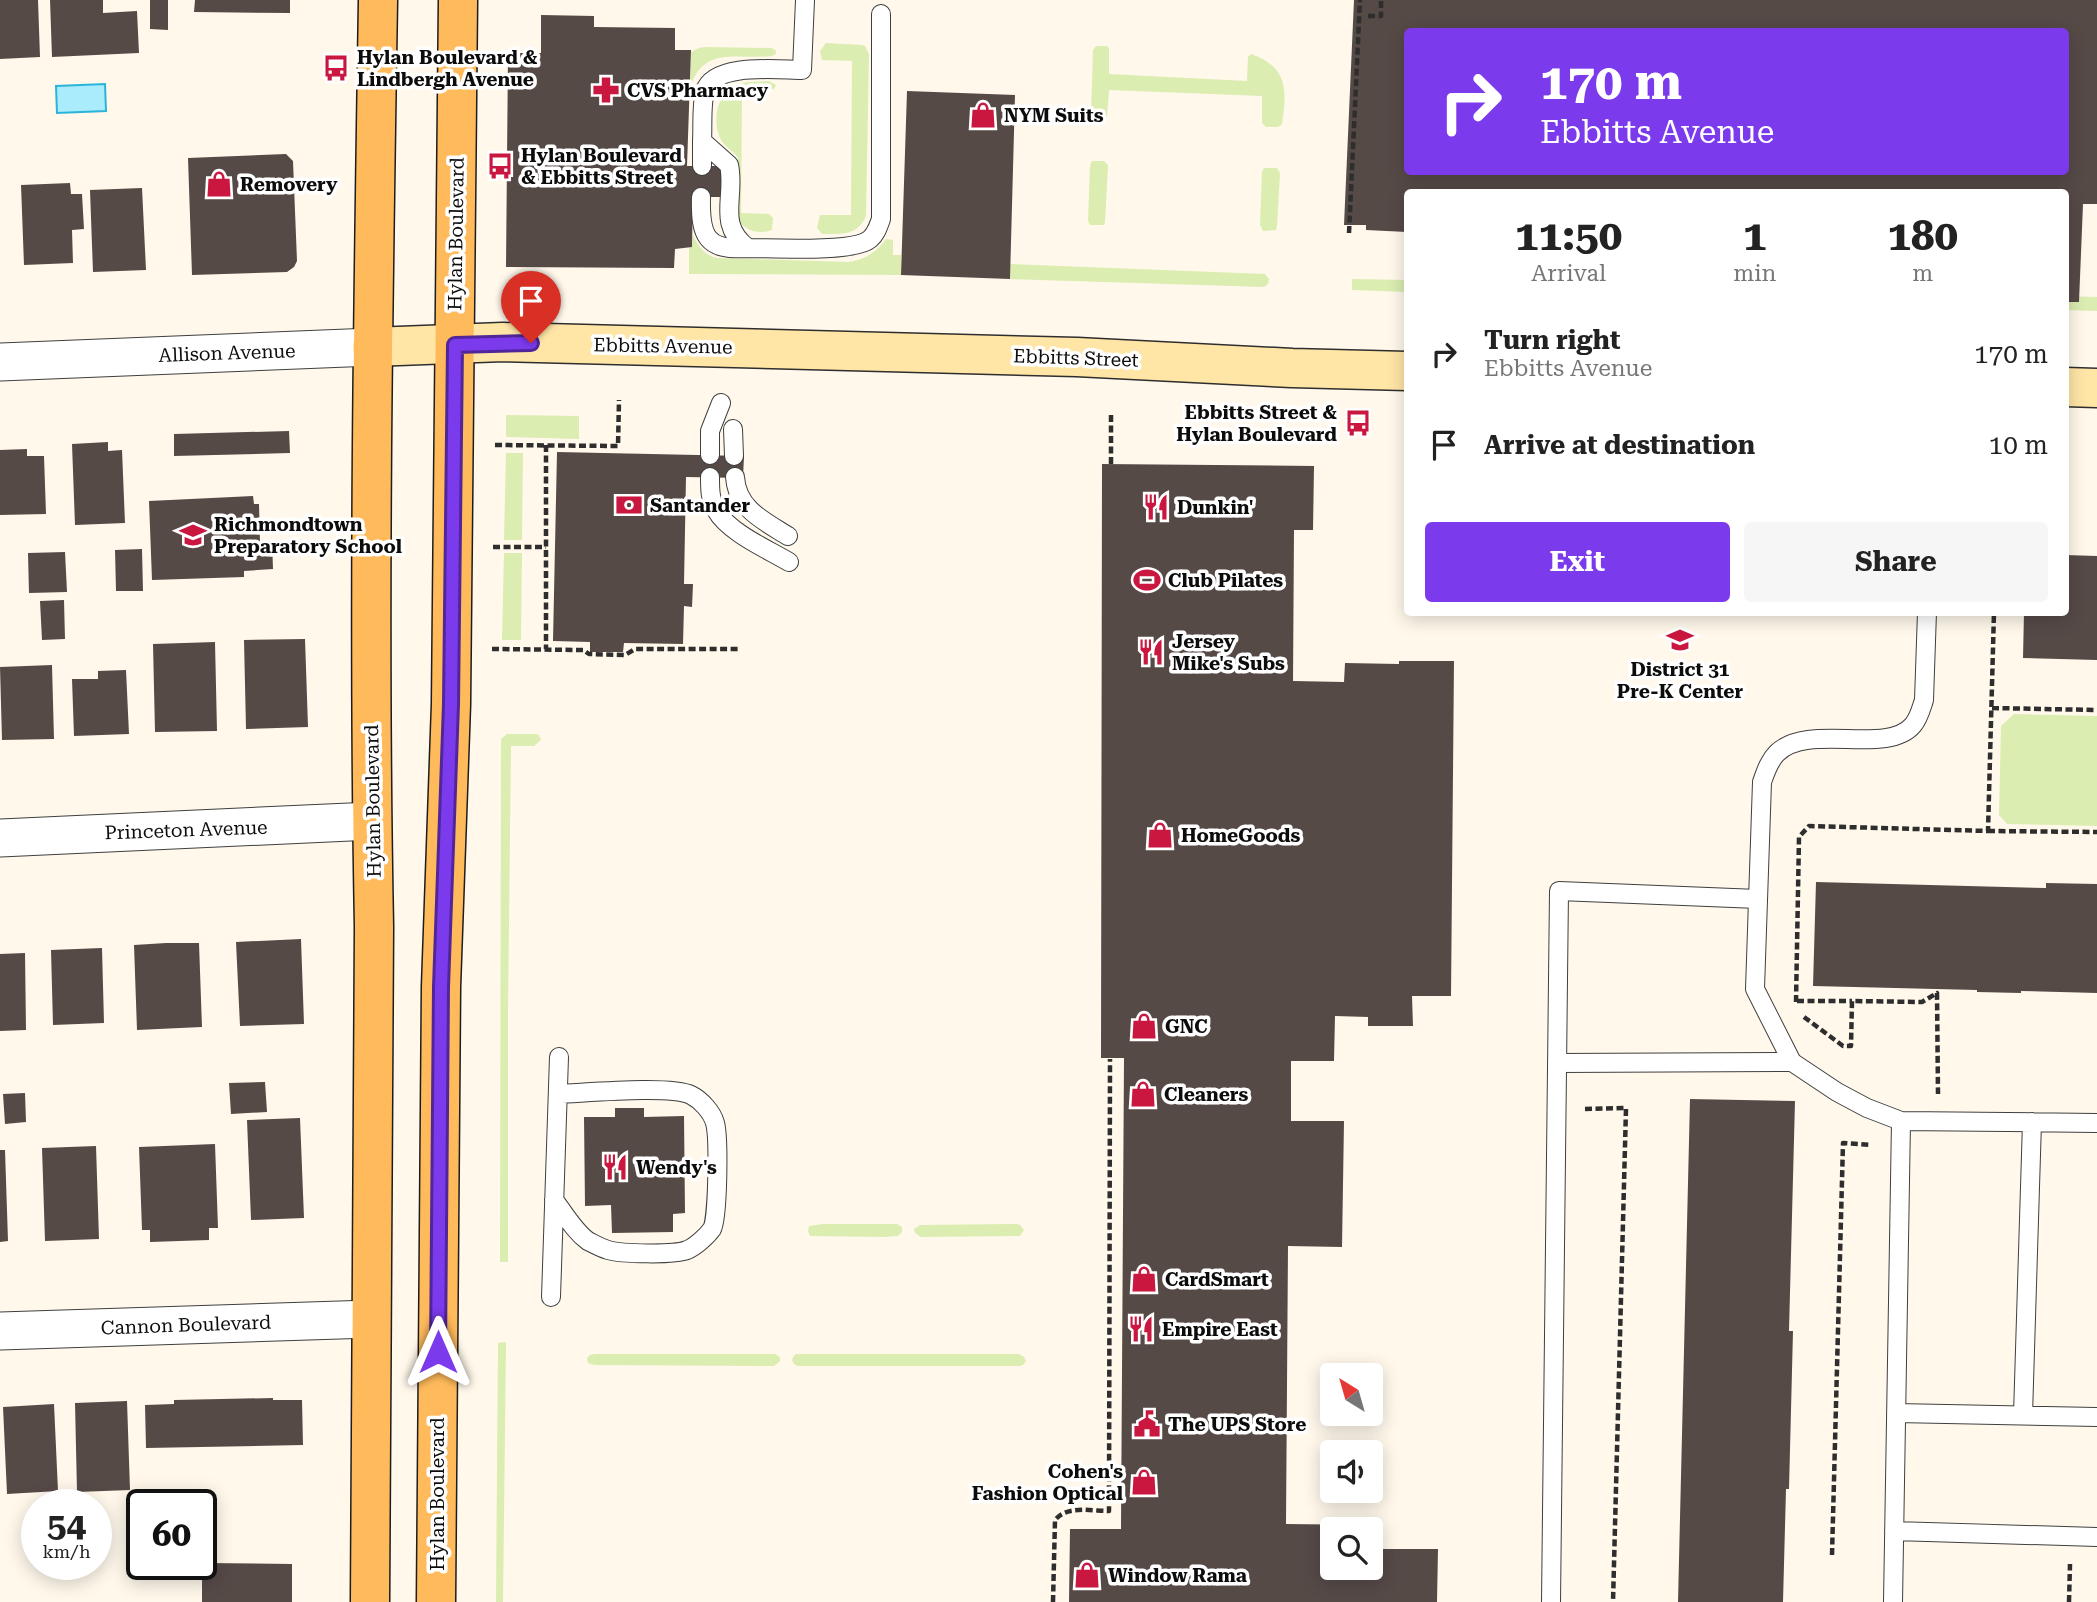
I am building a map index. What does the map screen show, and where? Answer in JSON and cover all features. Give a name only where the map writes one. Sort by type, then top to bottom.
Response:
[{"type":"main road","name":"Hylan Boulevard","points":[[370,1602],[374,941],[372,347],[378,0]]},
{"type":"main road","name":"Hylan Boulevard","points":[[436,1602],[441,987],[451,704],[458,0]]},
{"type":"street","name":"Ebbitts Avenue","points":[[455,345],[503,342],[744,348]]},
{"type":"street","name":"Allison Avenue","points":[[0,362],[455,345]]},
{"type":"street","name":"Ebbitts Street","points":[[744,348],[1077,357],[1404,371]]},
{"type":"street","points":[[2069,387],[2097,388]]},
{"type":"street","name":"Princeton Avenue","points":[[0,838],[372,821]]},
{"type":"street","name":"Cannon Boulevard","points":[[0,1331],[372,1319]]},
{"type":"lane","points":[[702,166],[705,91],[716,77],[740,70],[802,70],[805,0]]},
{"type":"lane","points":[[701,197],[700,221],[711,241],[726,248],[851,247],[870,239],[881,219],[881,14]]},
{"type":"lane","points":[[702,141],[729,165],[729,220],[737,239],[748,248]]},
{"type":"lane","points":[[710,455],[710,431],[721,403]]},
{"type":"lane","points":[[733,429],[734,456]]},
{"type":"lane","points":[[710,477],[710,494],[723,521],[789,562]]},
{"type":"lane","points":[[735,477],[736,488],[744,504],[754,515],[788,536]]},
{"type":"lane","points":[[1927,616],[1924,700],[1914,725],[1892,738],[1796,743],[1779,751],[1768,764],[1762,782],[1755,989],[1792,1062],[1857,1103],[1901,1121],[2097,1123]]},
{"type":"lane","points":[[1551,1602],[1559,891],[1758,899]]},
{"type":"lane","points":[[551,1297],[559,1057]]},
{"type":"lane","points":[[1557,1063],[1792,1062]]},
{"type":"lane","points":[[554,1200],[578,1233],[590,1242],[609,1250],[686,1251],[712,1229],[715,1218],[716,1125],[711,1114],[692,1096],[659,1091],[558,1094]]},
{"type":"lane","points":[[1893,1602],[1901,1121]]},
{"type":"lane","points":[[2023,1415],[2032,1122]]},
{"type":"lane","points":[[1896,1413],[2097,1417]]},
{"type":"lane","points":[[1894,1531],[2097,1537]]},
{"type":"path","points":[[1349,233],[1360,0]]},
{"type":"path","points":[[1368,16],[1381,16],[1381,0]]},
{"type":"path","points":[[495,445],[618,446],[619,400]]},
{"type":"path","points":[[1111,413],[1111,464]]},
{"type":"path","points":[[546,445],[546,649]]},
{"type":"path","points":[[494,547],[546,547]]},
{"type":"path","points":[[1988,831],[1994,616]]},
{"type":"path","points":[[492,649],[583,650],[589,654],[625,655],[635,649],[741,649]]},
{"type":"path","points":[[1992,708],[2097,710]]},
{"type":"path","points":[[1852,1001],[1851,1046],[1843,1046],[1796,1011],[1799,837],[1809,827],[2097,832]]},
{"type":"path","points":[[1796,1000],[1922,1002],[1937,993],[1938,1057]]},
{"type":"path","points":[[1053,1602],[1055,1520],[1058,1515],[1069,1511],[1110,1511],[1110,1059]]},
{"type":"path","points":[[1555,1109],[1626,1108],[1613,1602]]},
{"type":"path","points":[[1832,1555],[1843,1143]]},
{"type":"path","points":[[2069,1602],[2070,1564]]},
{"type":"green space","points":[[826,43],[862,45],[869,54],[866,216],[863,223],[854,230],[842,234],[822,234],[817,228],[820,215],[851,215],[852,61],[822,60],[820,51]]},
{"type":"green space","points":[[1096,46],[1109,48],[1109,74],[1247,81],[1248,57],[1251,54],[1263,59],[1272,66],[1282,81],[1282,124],[1278,127],[1266,127],[1262,123],[1262,96],[1109,90],[1107,117],[1093,119],[1093,50]]},
{"type":"green space","points":[[704,47],[772,48],[776,54],[712,60],[696,74],[690,88],[691,52]]},
{"type":"green space","points":[[769,81],[776,85],[774,89],[742,91],[741,213],[769,214],[773,218],[772,230],[757,232],[743,226],[737,217],[738,158],[720,138],[716,123],[720,101],[730,89],[744,83]]},
{"type":"green space","points":[[1092,161],[1104,161],[1108,165],[1104,225],[1090,225],[1088,221]]},
{"type":"green space","points":[[1264,168],[1277,168],[1280,173],[1276,230],[1263,231],[1260,225]]},
{"type":"green space","points":[[693,235],[702,250],[717,258],[848,262],[869,255],[886,239],[893,240],[893,255],[901,255],[901,275],[689,274],[689,247],[692,247]]},
{"type":"green space","points":[[1010,264],[1265,274],[1269,279],[1264,287],[1010,279]]},
{"type":"green space","points":[[1352,279],[1404,280],[1404,292],[1352,290]]},
{"type":"green space","points":[[2069,296],[2097,297],[2097,311],[2069,310]]},
{"type":"green space","points":[[506,415],[579,416],[579,439],[506,437]]},
{"type":"green space","points":[[506,453],[523,453],[522,540],[504,540]]},
{"type":"green space","points":[[504,553],[522,553],[521,640],[502,640]]},
{"type":"green space","points":[[2014,714],[2097,716],[2097,826],[2007,824],[1999,815],[2001,726]]},
{"type":"green space","points":[[507,734],[536,734],[541,740],[534,746],[511,746],[508,1262],[500,1262],[501,739]]},
{"type":"green space","points":[[897,1224],[902,1227],[902,1232],[898,1236],[885,1237],[810,1236],[809,1226]]},
{"type":"green space","points":[[1016,1224],[1024,1230],[1020,1236],[921,1237],[914,1229],[920,1225]]},
{"type":"green space","points":[[506,1342],[503,1602],[496,1602],[498,1343]]},
{"type":"green space","points":[[595,1354],[775,1354],[780,1357],[780,1361],[774,1366],[588,1363],[587,1358]]},
{"type":"green space","points":[[796,1354],[1019,1354],[1026,1361],[1020,1366],[799,1366],[793,1362]]},
{"type":"water","points":[[105,84],[106,111],[57,113],[56,86]]},
{"type":"building","points":[[0,0],[38,0],[40,57],[0,59]]},
{"type":"building","points":[[50,0],[103,0],[103,13],[137,11],[139,53],[52,57]]},
{"type":"building","points":[[150,0],[168,0],[168,30],[150,29]]},
{"type":"building","points":[[195,0],[290,0],[290,13],[194,12]]},
{"type":"building","points":[[1354,0],[2097,0],[2097,204],[2083,204],[2079,302],[2069,302],[2069,189],[1404,189],[1404,232],[1366,230],[1366,225],[1344,225]]},
{"type":"building","points":[[541,15],[594,16],[594,27],[675,28],[675,50],[691,50],[687,166],[721,166],[721,197],[693,197],[692,247],[675,249],[674,268],[506,267],[508,53],[541,53]]},
{"type":"building","points":[[907,91],[1015,95],[1010,279],[901,275]]},
{"type":"building","points":[[286,154],[293,161],[297,261],[294,267],[287,272],[192,275],[188,158]]},
{"type":"building","points":[[70,183],[71,194],[82,194],[84,229],[72,230],[73,263],[24,265],[21,185]]},
{"type":"building","points":[[142,188],[146,270],[93,272],[90,190]]},
{"type":"building","points":[[289,431],[290,453],[174,456],[174,434]]},
{"type":"building","points":[[108,442],[108,451],[122,450],[125,523],[75,525],[72,444]]},
{"type":"building","points":[[27,449],[27,456],[44,456],[46,514],[0,515],[0,450]]},
{"type":"building","points":[[557,452],[744,456],[743,478],[686,477],[684,584],[693,584],[692,607],[684,606],[683,644],[624,643],[623,652],[590,652],[590,642],[553,641]]},
{"type":"building","points":[[1102,464],[1314,466],[1313,530],[1294,530],[1293,681],[1344,682],[1345,663],[1454,661],[1451,996],[1412,996],[1413,1026],[1368,1026],[1368,1017],[1335,1016],[1334,1061],[1291,1061],[1291,1121],[1344,1121],[1342,1247],[1288,1246],[1286,1524],[1320,1524],[1320,1580],[1383,1580],[1383,1549],[1438,1549],[1437,1602],[1069,1602],[1070,1529],[1121,1529],[1124,1058],[1101,1058]]},
{"type":"building","points":[[253,496],[254,504],[259,504],[260,542],[272,541],[273,569],[244,571],[244,577],[152,580],[149,501]]},
{"type":"building","points":[[142,549],[143,591],[116,591],[115,550]]},
{"type":"building","points":[[65,552],[67,592],[29,593],[28,553]]},
{"type":"building","points":[[2069,555],[2097,556],[2097,660],[2023,658],[2024,616],[2069,616]]},
{"type":"building","points":[[64,600],[65,639],[42,640],[40,601]]},
{"type":"building","points":[[305,639],[308,727],[246,729],[244,640]]},
{"type":"building","points":[[215,642],[217,731],[155,732],[153,644]]},
{"type":"building","points":[[52,665],[54,739],[2,740],[0,667]]},
{"type":"building","points":[[126,670],[129,734],[74,736],[72,679],[98,679],[98,671]]},
{"type":"building","points":[[1816,882],[2046,888],[2046,883],[2097,884],[2097,993],[1813,986]]},
{"type":"building","points":[[301,939],[304,1024],[240,1026],[236,942]]},
{"type":"building","points":[[199,943],[202,1027],[137,1030],[134,945]]},
{"type":"building","points":[[102,948],[104,1023],[53,1025],[51,950]]},
{"type":"building","points":[[25,953],[26,1030],[0,1031],[0,954]]},
{"type":"building","points":[[265,1082],[267,1112],[231,1114],[229,1083]]},
{"type":"building","points":[[25,1093],[26,1122],[5,1124],[3,1094]]},
{"type":"building","points":[[1690,1099],[1795,1101],[1789,1331],[1793,1331],[1783,1602],[1678,1602]]},
{"type":"building","points":[[615,1108],[644,1108],[644,1117],[684,1116],[685,1213],[673,1214],[673,1232],[612,1233],[611,1205],[585,1206],[584,1117],[615,1117]]},
{"type":"building","points":[[300,1118],[304,1218],[251,1220],[247,1120]]},
{"type":"building","points":[[215,1144],[218,1228],[209,1228],[209,1240],[150,1242],[150,1230],[142,1230],[139,1147]]},
{"type":"building","points":[[96,1146],[99,1239],[45,1241],[42,1148]]},
{"type":"building","points":[[0,1150],[5,1150],[8,1241],[0,1242]]},
{"type":"building","points":[[174,1400],[302,1400],[303,1445],[146,1448],[145,1405],[174,1404]]},
{"type":"building","points":[[127,1401],[130,1489],[77,1489],[75,1403]]},
{"type":"building","points":[[54,1404],[58,1489],[21,1489],[21,1493],[7,1494],[3,1407]]},
{"type":"building","points":[[217,1563],[292,1564],[292,1602],[202,1602],[202,1580],[217,1580]]},
{"type":"place","name":"Hylan Boulevard & Lindbergh Avenue","points":[[336,68]]},
{"type":"place","name":"CVS Pharmacy","points":[[606,90]]},
{"type":"place","name":"NYM Suits","points":[[983,115]]},
{"type":"place","name":"Hylan Boulevard & Ebbitts Street","points":[[500,166]]},
{"type":"place","name":"Removery","points":[[219,184]]},
{"type":"place","name":"Ebbitts Street & Hylan Boulevard","points":[[1358,423]]},
{"type":"place","name":"Santander","points":[[629,505]]},
{"type":"place","name":"Dunkin'","points":[[1156,507]]},
{"type":"place","name":"Richmondtown Preparatory School","points":[[193,535]]},
{"type":"place","name":"Club Pilates","points":[[1147,580]]},
{"type":"place","name":"District 31 Pre-K Center","points":[[1680,640]]},
{"type":"place","name":"Jersey Mike's Subs","points":[[1151,652]]},
{"type":"place","name":"HomeGoods","points":[[1160,835]]},
{"type":"place","name":"GNC","points":[[1144,1026]]},
{"type":"place","name":"Cleaners","points":[[1143,1094]]},
{"type":"place","name":"Wendy's","points":[[615,1167]]},
{"type":"place","name":"CardSmart","points":[[1144,1279]]},
{"type":"place","name":"Empire East","points":[[1141,1329]]},
{"type":"place","name":"The UPS Store","points":[[1147,1424]]},
{"type":"place","name":"Cohen's Fashion Optical","points":[[1144,1482]]},
{"type":"place","name":"Window Rama","points":[[1087,1575]]},
{"type":"route","points":[[438,1352],[441,987],[451,704],[455,345],[531,343]]}]
